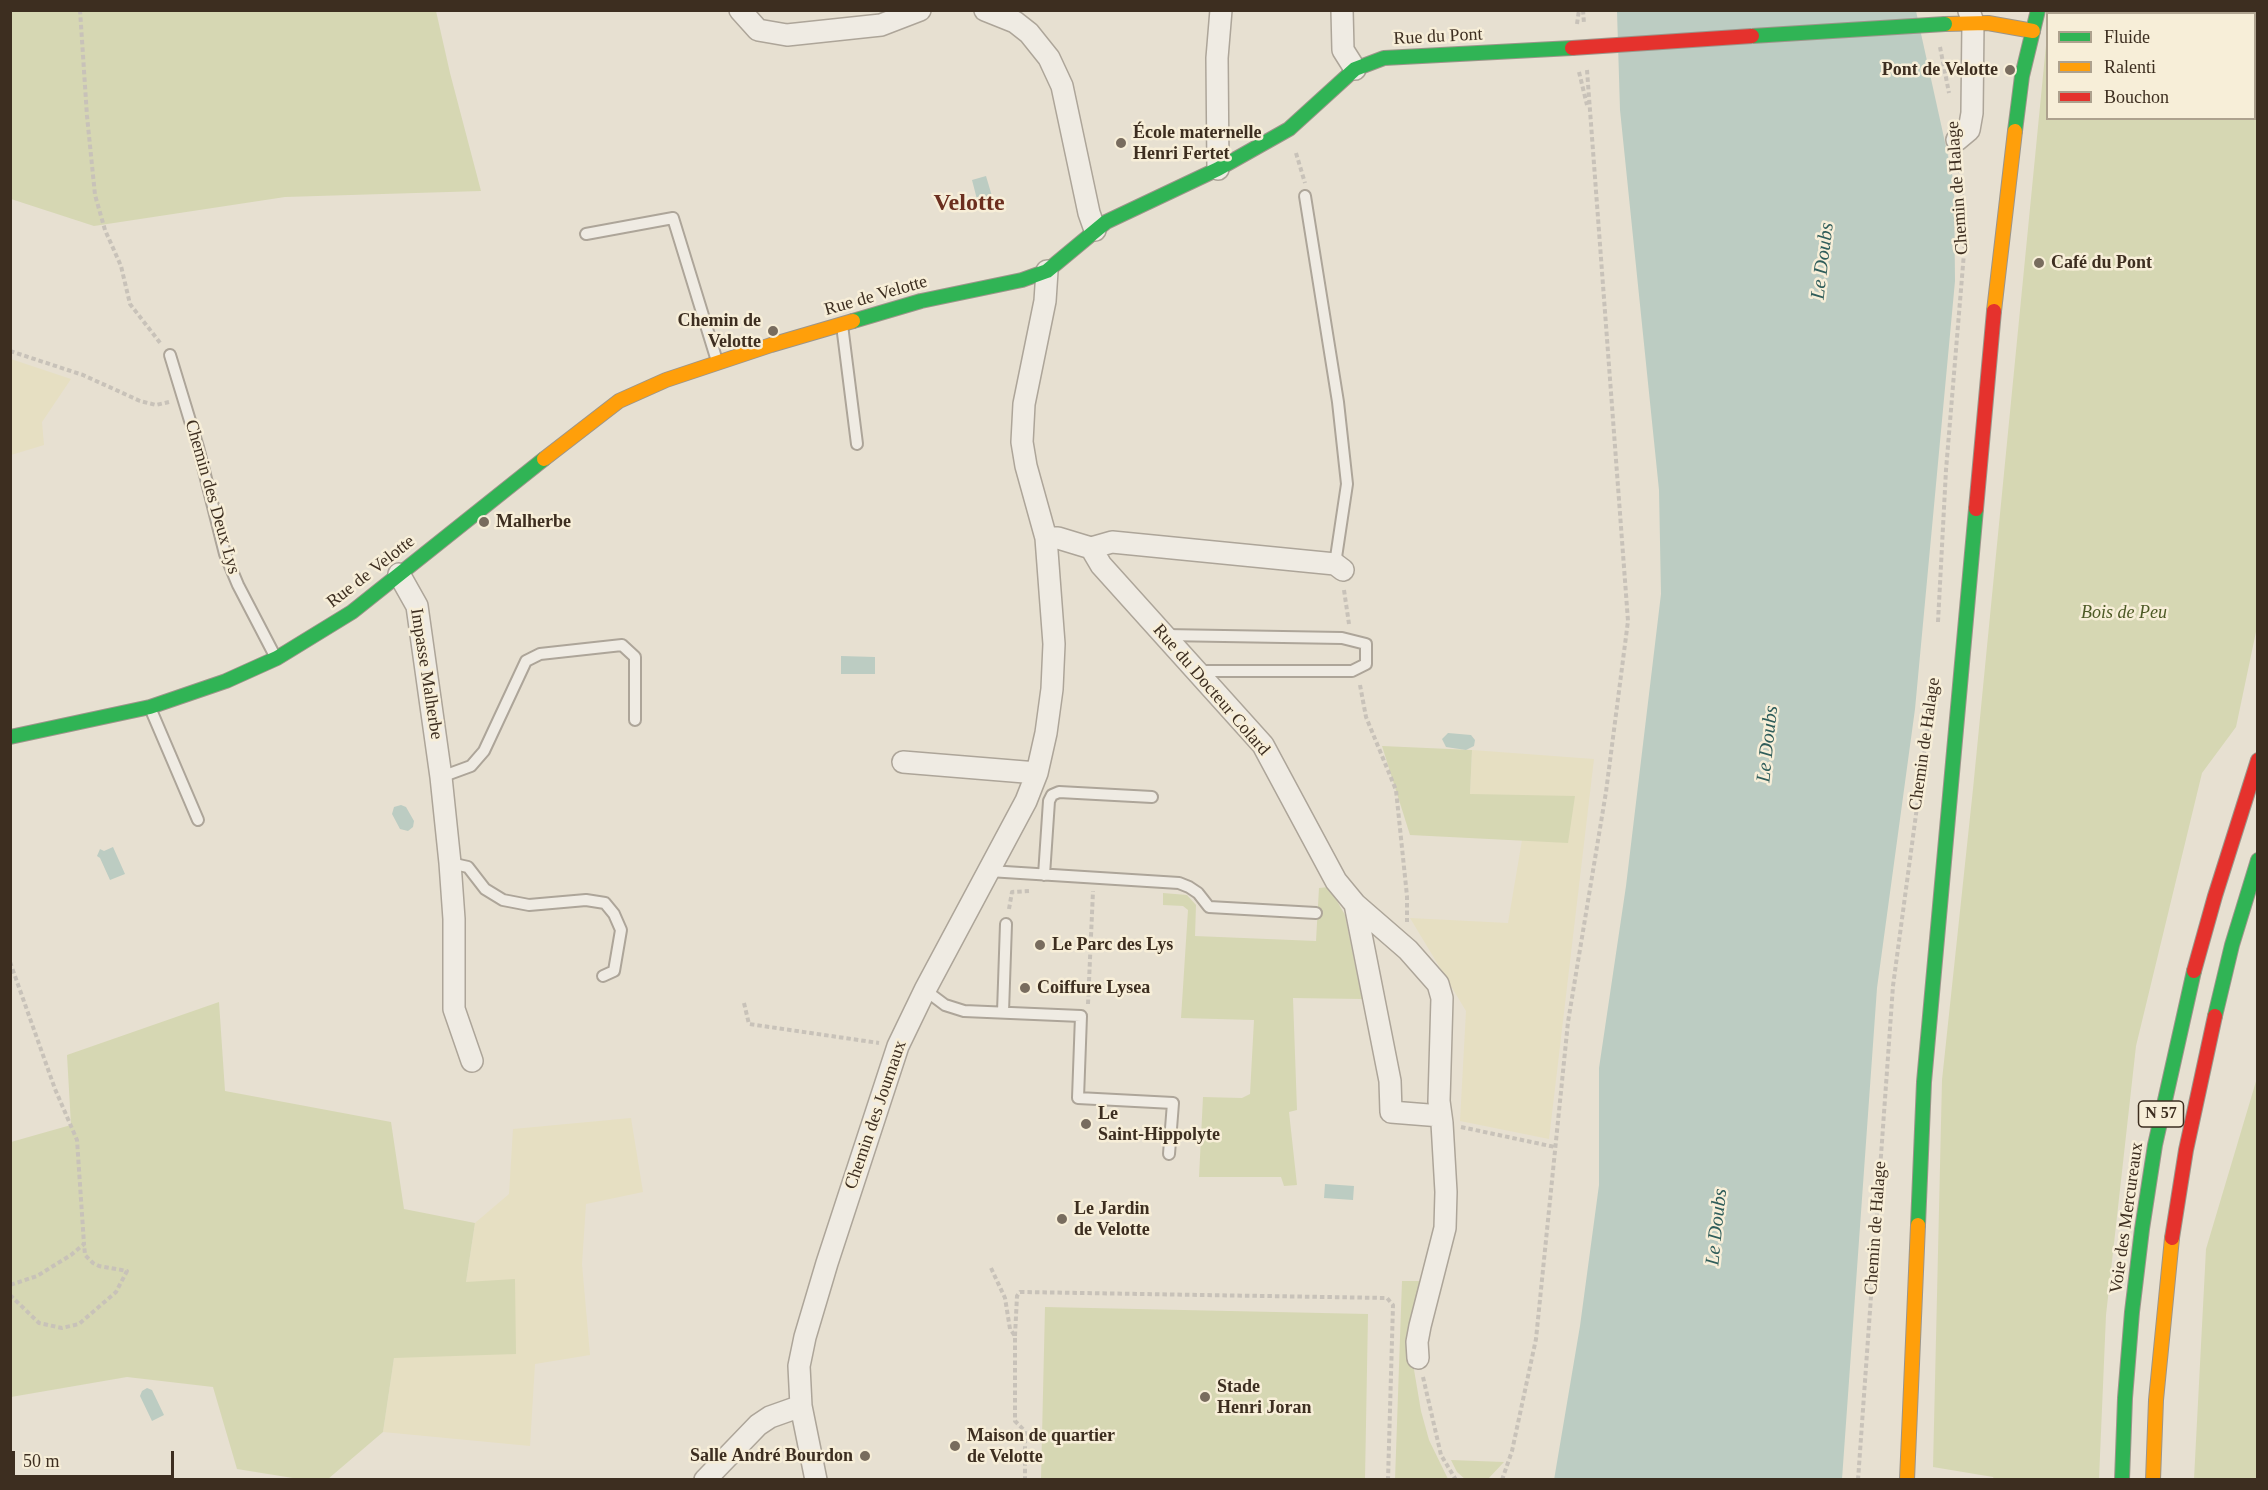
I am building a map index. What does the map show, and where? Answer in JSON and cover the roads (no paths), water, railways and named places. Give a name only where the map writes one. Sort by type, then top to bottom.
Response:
[{"type":"main road","points":[[1907,1479],[1924,1082],[2000,250],[2022,76],[2038,10]]},
{"type":"main road","name":"Rue du Pont","points":[[1047,271],[1106,222],[1218,169],[1289,129],[1355,69],[1384,58],[1941,30],[1971,16]]},
{"type":"main road","points":[[1971,16],[2033,31]]},
{"type":"main road","name":"Rue de Velotte","points":[[10,737],[150,707],[226,681],[277,658],[352,612],[619,401],[666,380],[842,324],[921,301],[1022,280],[1047,271]]},
{"type":"main road","name":"Voie des Mercureaux","points":[[2122,1479],[2125,1398],[2132,1312],[2155,1146],[2192,978],[2258,760]]},
{"type":"main road","name":"N 57","points":[[2153,1479],[2156,1400],[2164,1305],[2186,1150],[2232,945],[2258,860]]},
{"type":"street","points":[[740,10],[758,30],[786,35],[881,25],[920,10]]},
{"type":"street","points":[[985,10],[1016,22],[1029,33],[1049,58],[1062,86],[1089,213],[1095,230]]},
{"type":"street","points":[[1218,169],[1216,58],[1221,10]]},
{"type":"street","points":[[1342,10],[1343,50],[1355,69]]},
{"type":"street","points":[[1957,140],[1969,130],[1972,113],[1971,16]]},
{"type":"street","name":"Chemin des Journaux","points":[[816,1479],[801,1406],[799,1366],[805,1337],[865,1143],[898,1046],[925,990],[1026,801],[1037,773],[1048,722],[1054,644],[1046,538],[1026,466],[1022,442],[1024,404],[1046,301],[1047,271]]},
{"type":"street","points":[[1046,538],[1058,538],[1091,548],[1112,542],[1339,567]]},
{"type":"street","name":"Rue du Docteur Colard","points":[[1091,548],[1101,565],[1263,745],[1336,881],[1355,904],[1408,950],[1438,984],[1442,998],[1439,1101],[1446,1192],[1445,1228],[1420,1326],[1417,1342],[1418,1358]]},
{"type":"street","name":"Impasse Malherbe","points":[[399,574],[417,606],[441,777],[450,863],[454,920],[454,1009],[472,1061]]},
{"type":"street","points":[[903,762],[1037,773]]},
{"type":"street","name":"Rue du Docteur Colard","points":[[1355,904],[1390,1082],[1391,1112],[1442,1119]]},
{"type":"street","points":[[704,1479],[758,1425],[770,1417],[801,1406]]},
{"type":"lane","points":[[1305,196],[1338,402],[1347,484],[1339,567]]},
{"type":"lane","points":[[586,234],[673,218],[717,363]]},
{"type":"lane","points":[[842,324],[857,444]]},
{"type":"lane","name":"Chemin des Deux Lys","points":[[170,354],[225,554],[237,585],[277,658]]},
{"type":"lane","points":[[1164,635],[1342,638],[1366,644],[1366,664],[1352,671],[1196,670]]},
{"type":"lane","points":[[441,777],[471,766],[484,751],[526,661],[540,654],[622,645],[635,657],[635,720]]},
{"type":"lane","points":[[150,707],[198,820]]},
{"type":"lane","points":[[1039,875],[1049,801],[1052,795],[1059,792],[1152,796]]},
{"type":"lane","points":[[450,863],[468,867],[485,889],[502,900],[529,905],[586,900],[605,903],[615,914],[621,930],[614,971],[603,976]]},
{"type":"lane","points":[[989,871],[1179,883],[1198,893],[1209,907],[1316,913]]},
{"type":"lane","points":[[1003,1012],[1006,924]]},
{"type":"lane","points":[[925,990],[945,1005],[964,1011],[1081,1016],[1078,1098],[1173,1103],[1169,1154]]},
{"type":"water","name":"Le Doubs","points":[[1617,11],[1916,11],[1954,183],[1955,281],[1915,709],[1877,988],[1842,1479],[1554,1480],[1580,1326],[1599,1185],[1599,1068],[1626,886],[1661,594],[1659,490],[1620,110]]},
{"type":"water","points":[[986,176],[994,203],[987,208],[979,207],[972,180]]},
{"type":"water","points":[[841,656],[875,657],[875,674],[841,674]]},
{"type":"water","points":[[1448,733],[1471,735],[1475,740],[1474,746],[1466,750],[1446,747],[1442,739]]},
{"type":"water","points":[[401,805],[406,807],[414,821],[413,827],[408,831],[400,829],[392,814],[394,807]]},
{"type":"water","points":[[113,847],[125,874],[110,880],[97,856],[100,849],[104,851]]},
{"type":"water","points":[[1325,1184],[1354,1186],[1353,1200],[1324,1198]]},
{"type":"water","points":[[147,1388],[152,1390],[164,1415],[152,1421],[140,1396]]},
{"type":"place","name":"Pont de Velotte","points":[[2010,70]]},
{"type":"place","name":"École maternelle Henri Fertet","points":[[1121,143]]},
{"type":"place","name":"Café du Pont","points":[[2039,263]]},
{"type":"place","name":"Chemin de Velotte","points":[[773,331]]},
{"type":"place","name":"Malherbe","points":[[484,522]]},
{"type":"place","name":"Le Parc des Lys","points":[[1040,945]]},
{"type":"place","name":"Coiffure Lysea","points":[[1025,988]]},
{"type":"place","name":"Le Saint-Hippolyte","points":[[1086,1124]]},
{"type":"place","name":"Le Jardin de Velotte","points":[[1062,1219]]},
{"type":"place","name":"Stade Henri Joran","points":[[1205,1397]]},
{"type":"place","name":"Maison de quartier de Velotte","points":[[955,1446]]},
{"type":"place","name":"Salle André Bourdon","points":[[865,1456]]},
{"type":"district","name":"Velotte","points":[[969,204]]},
{"type":"park label","name":"Bois de Peu","points":[[2124,613]]}]
